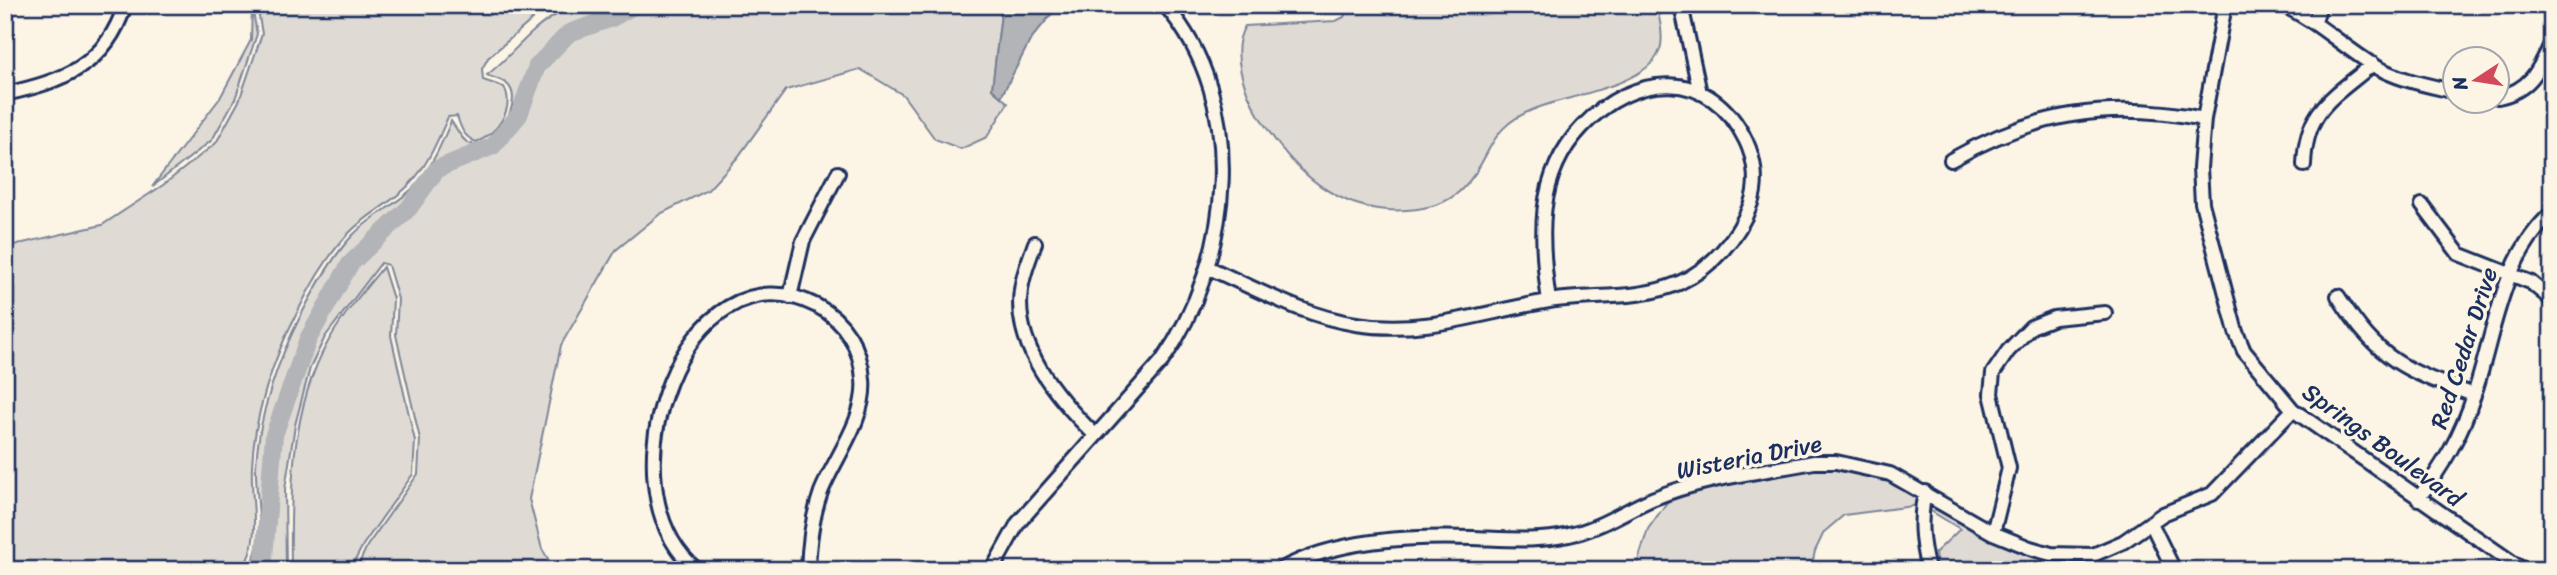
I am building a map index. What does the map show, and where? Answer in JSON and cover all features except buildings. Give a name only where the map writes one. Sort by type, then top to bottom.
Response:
[{"type":"street","points":[[5,94],[67,77],[76,71],[107,42],[119,25],[125,5]]},
{"type":"street","points":[[992,570],[1018,523],[1177,339],[1209,268],[1220,188],[1222,151],[1218,119],[1192,48],[1165,5]]},
{"type":"street","points":[[1681,5],[1700,93]]},
{"type":"street","name":"Springs Boulevard","points":[[2225,5],[2204,118],[2202,204],[2236,332],[2244,351],[2292,410],[2523,570]]},
{"type":"street","points":[[2283,5],[2315,21],[2373,64],[2400,78],[2442,89]]},
{"type":"street","points":[[2315,21],[2320,5]]},
{"type":"street","points":[[2512,93],[2530,83],[2552,42]]},
{"type":"street","points":[[2304,165],[2305,141],[2319,110],[2373,64]]},
{"type":"street","points":[[1209,268],[1332,320],[1396,328],[1422,328],[1549,301],[1639,295],[1663,289],[1701,270],[1731,241],[1752,201],[1754,166],[1738,126],[1722,106],[1700,93],[1669,85],[1632,90],[1614,98],[1578,131],[1554,170],[1545,197],[1541,225],[1549,301]]},
{"type":"street","points":[[1951,160],[2013,128],[2087,113],[2159,112],[2204,118]]},
{"type":"street","points":[[790,297],[803,241],[838,173]]},
{"type":"street","points":[[2422,205],[2459,254],[2530,282],[2552,300]]},
{"type":"street","name":"Red Cedar Drive","points":[[2418,499],[2447,459],[2474,395],[2509,275],[2523,246],[2552,213]]},
{"type":"street","points":[[1035,243],[1020,292],[1027,339],[1049,384],[1096,435]]},
{"type":"street","points":[[2339,296],[2354,321],[2395,363],[2474,395]]},
{"type":"street","points":[[697,570],[663,523],[656,502],[652,457],[659,411],[687,352],[715,318],[748,298],[790,297],[827,311],[844,328],[854,343],[864,382],[861,405],[821,493],[813,519],[808,570]]},
{"type":"street","points":[[1993,533],[2009,468],[1991,394],[1993,373],[2008,351],[2031,327],[2054,318],[2105,313]]},
{"type":"street","name":"Wisteria Drive","points":[[1280,570],[1326,551],[1350,545],[1451,537],[1542,539],[1568,536],[1591,529],[1670,493],[1814,462],[1866,467],[1925,492],[1993,533],[2051,554],[2093,555],[2112,548],[2163,514],[2212,494],[2292,410]]},
{"type":"street","points":[[1925,492],[1920,517],[1928,570]]},
{"type":"street","points":[[2151,523],[2174,570]]},
{"type":"shaded area","points":[[257,5],[549,5],[488,58],[482,69],[483,80],[504,87],[507,95],[505,112],[496,128],[476,142],[465,134],[457,116],[448,117],[431,154],[415,179],[349,233],[308,292],[280,349],[256,427],[252,466],[254,532],[248,558],[242,570],[5,570],[5,247],[102,225],[163,185],[216,143],[239,101],[262,34]]},
{"type":"shaded area","points":[[590,5],[615,10],[630,5],[1002,5],[992,89],[1008,103],[987,137],[961,149],[935,139],[903,95],[860,69],[786,90],[738,157],[708,190],[660,214],[616,250],[561,345],[529,499],[542,549],[555,570],[356,570],[367,546],[418,474],[420,439],[396,335],[398,299],[388,265],[381,263],[325,337],[310,368],[295,425],[285,489],[286,570],[248,570],[258,545],[256,467],[265,408],[285,351],[324,273],[353,235],[419,182],[435,157],[451,121],[470,144],[493,141],[509,114],[513,97],[507,84],[487,75],[548,20],[562,12]]},
{"type":"shaded area","points":[[1002,5],[1059,5],[1031,39],[1001,97],[992,89]]},
{"type":"shaded area","points":[[1349,5],[1656,5],[1662,41],[1659,52],[1639,73],[1605,88],[1537,108],[1507,125],[1498,134],[1471,179],[1448,199],[1421,208],[1382,210],[1339,197],[1302,171],[1286,154],[1259,116],[1244,84],[1239,60],[1240,36],[1245,26],[1336,21],[1344,17]]},
{"type":"shaded area","points":[[252,6],[257,34],[235,99],[212,140],[152,187],[220,98],[251,40]]},
{"type":"shaded area","points":[[383,267],[393,299],[391,336],[415,441],[413,474],[363,545],[350,570],[291,570],[292,482],[306,394],[329,340]]},
{"type":"shaded area","points":[[1834,463],[1876,465],[2078,570],[1937,570],[1935,553],[1960,529],[1921,505],[1844,515],[1824,532],[1815,551],[1811,570],[1635,570],[1648,529],[1670,498],[1727,468]]},
{"type":"waterway","points":[[263,570],[274,435],[308,339],[350,264],[409,208],[437,169],[493,146],[519,115],[537,66],[569,33],[612,18],[635,5]]}]
